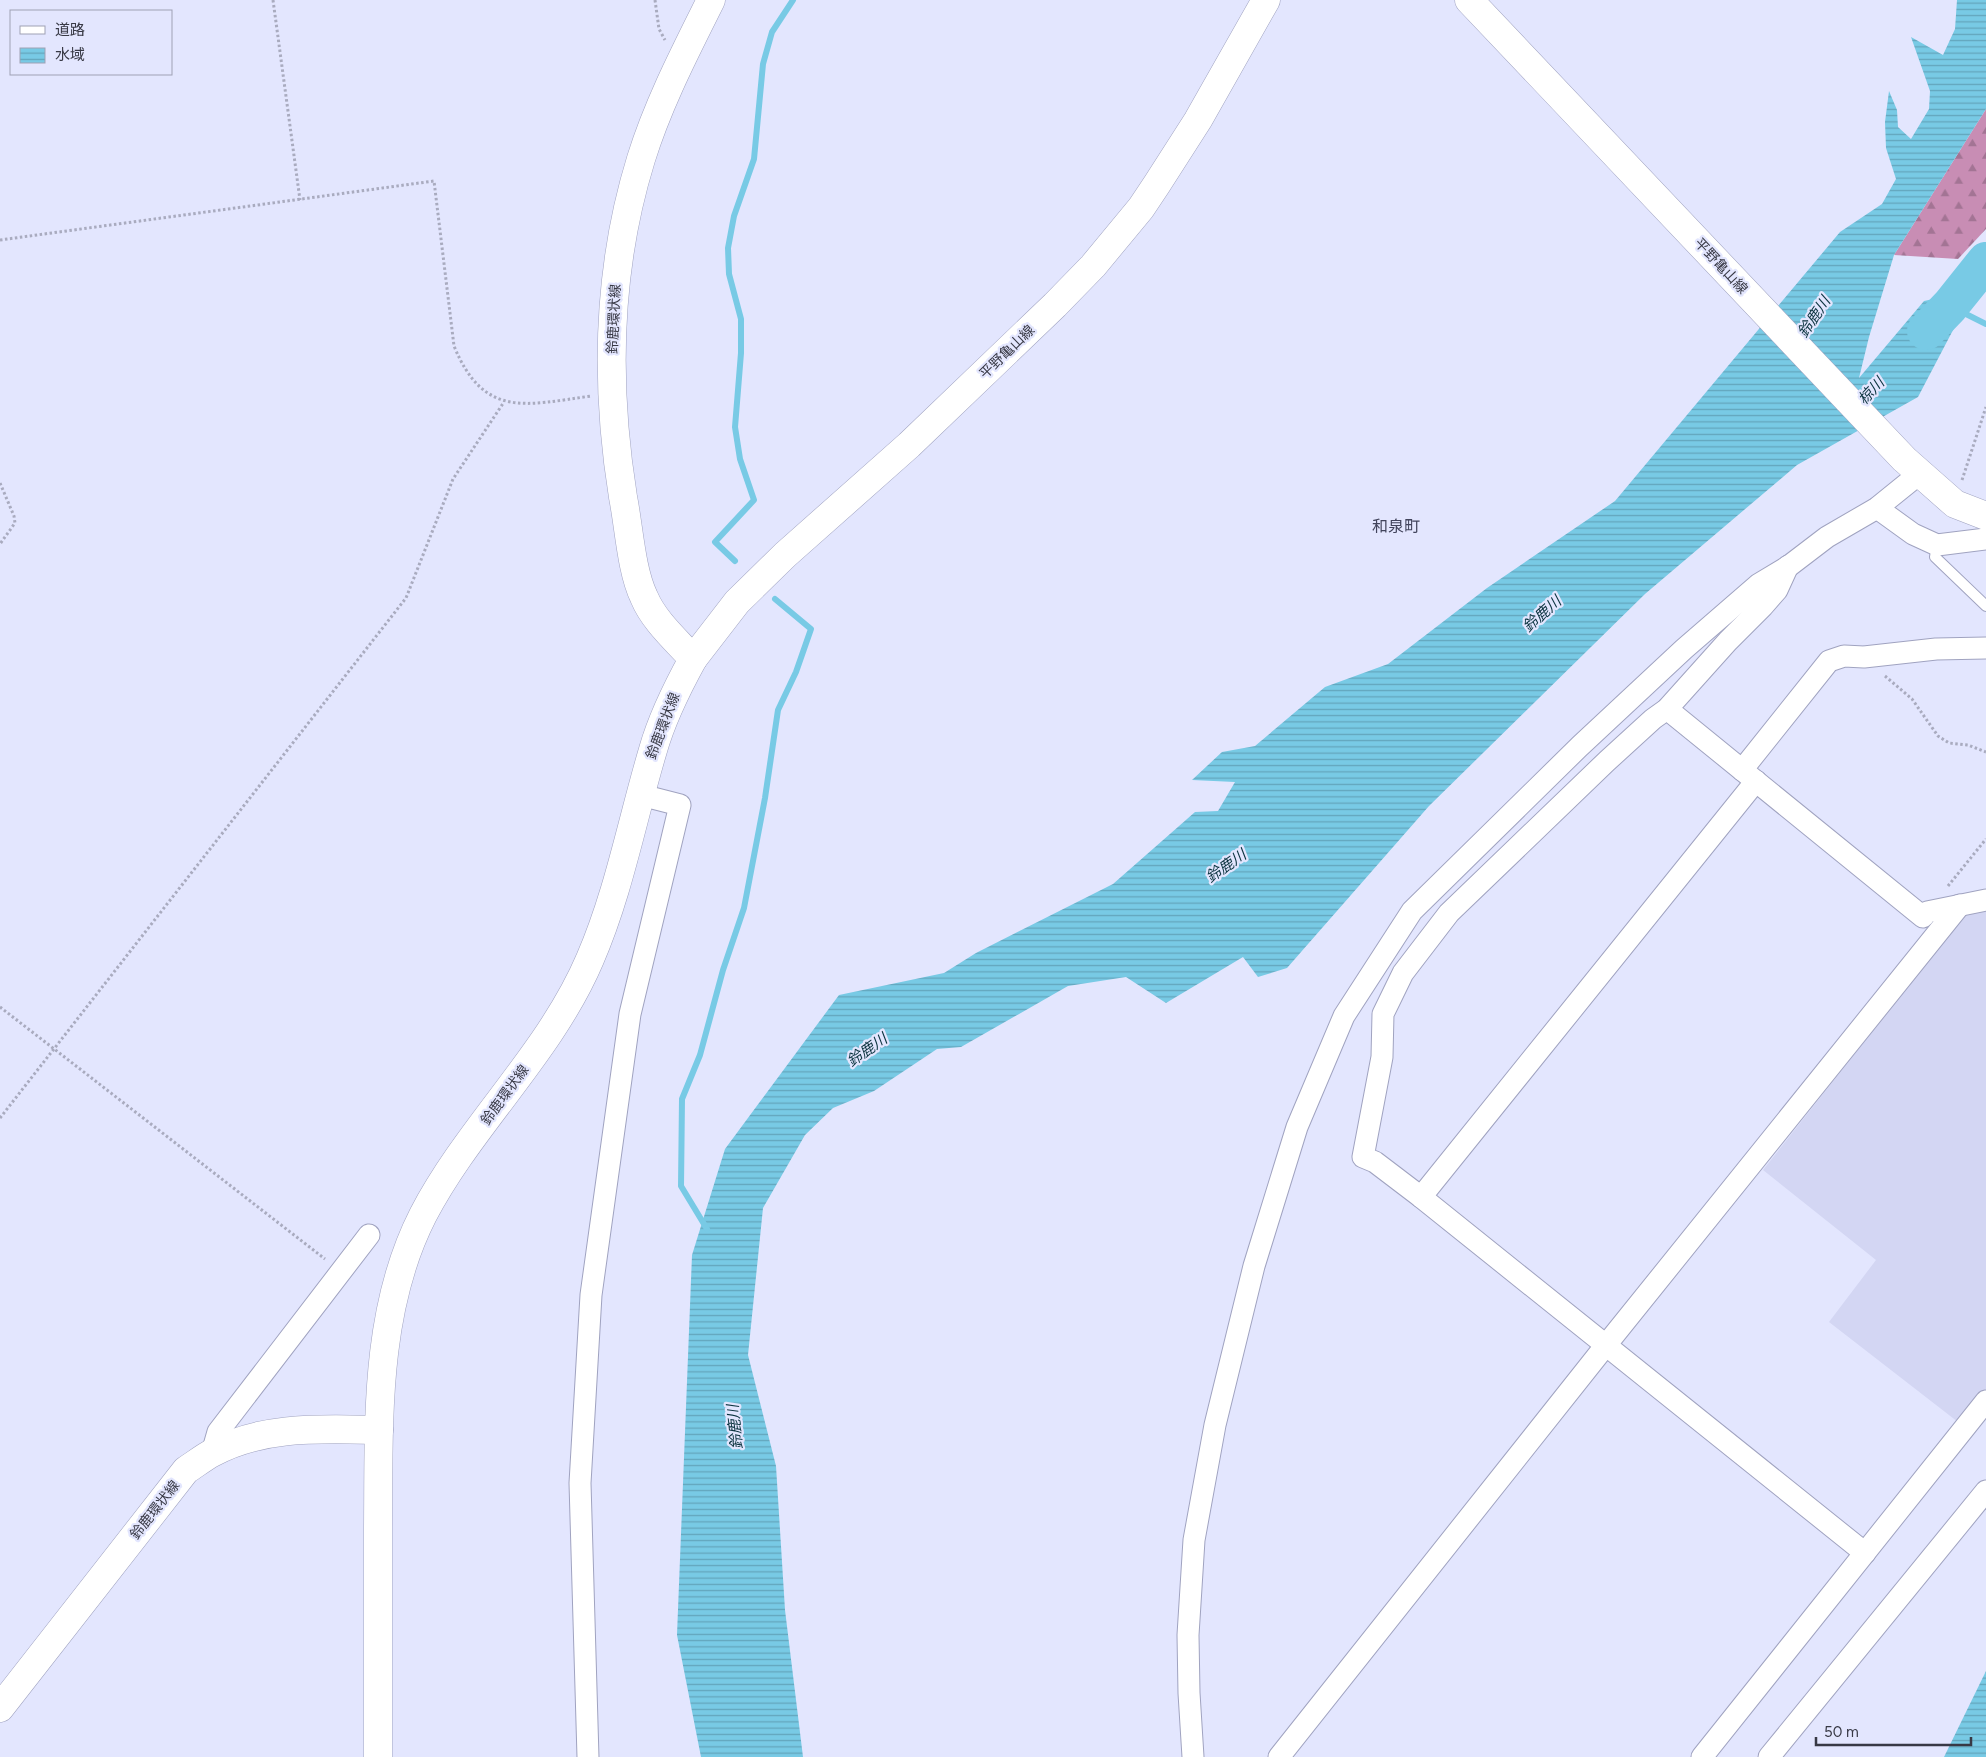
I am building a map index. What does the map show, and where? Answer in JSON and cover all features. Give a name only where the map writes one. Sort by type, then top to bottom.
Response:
[{"type":"main road","name":"鈴鹿環状線","points":[[378,1757],[378,1430],[381,1371],[388,1325],[411,1241],[444,1179],[525,1068],[553,1025],[590,960],[619,875],[653,748],[665,715],[694,659],[653,613],[639,585],[618,461],[611,393],[613,309],[616,270],[631,196],[653,126],[711,0]]},
{"type":"main road","name":"平野亀山線","points":[[694,659],[737,602],[785,555],[909,445],[1048,312],[1093,266],[1141,208],[1157,184],[1198,120],[1266,0]]},
{"type":"main road","name":"平野亀山線","points":[[1469,0],[1911,466],[1954,504],[1986,516]]},
{"type":"main road","name":"鈴鹿環状線","points":[[0,1708],[186,1470],[212,1453],[267,1433],[297,1429],[378,1430]]},
{"type":"street","points":[[1193,1757],[1188,1635],[1193,1550],[1215,1424],[1254,1266],[1294,1136],[1344,1016],[1412,911],[1580,746],[1684,649],[1760,584],[1827,537],[1878,508],[1911,466]]},
{"type":"street","points":[[1878,508],[1913,534],[1937,545],[1986,539]]},
{"type":"street","points":[[1788,566],[1776,590],[1764,606],[1728,641],[1667,709],[1653,718],[1607,761],[1449,913],[1403,973],[1384,1014],[1382,1057],[1363,1157],[1375,1162],[1421,1197],[1865,1553]]},
{"type":"street","points":[[1421,1197],[1749,775],[1829,662],[1844,656],[1864,657],[1936,649],[1986,648]]},
{"type":"street","points":[[1667,709],[1923,917],[1927,912],[1986,900]]},
{"type":"street","points":[[588,1757],[580,1483],[591,1295],[630,1014],[680,805],[641,795]]},
{"type":"street","points":[[1279,1757],[1606,1345],[1960,905]]},
{"type":"street","points":[[212,1453],[218,1432],[369,1235]]},
{"type":"street","points":[[1702,1757],[1986,1401]]},
{"type":"street","points":[[1769,1757],[1986,1491]]},
{"type":"lane","points":[[1937,545],[1936,557],[1986,606]]},
{"type":"path","points":[[273,0],[300,200]]},
{"type":"path","points":[[654,0],[659,29],[664,40],[686,51]]},
{"type":"path","points":[[0,240],[434,181],[454,346],[461,364],[478,385],[491,396],[504,402],[529,404],[611,393]]},
{"type":"path","points":[[0,1118],[406,598],[453,478],[504,402]]},
{"type":"path","points":[[1954,504],[1986,407]]},
{"type":"path","points":[[0,483],[14,516],[15,523],[0,544]]},
{"type":"path","points":[[1864,657],[1912,699],[1938,736],[1948,743],[1968,745],[1986,752]]},
{"type":"path","points":[[1927,912],[1986,839]]},
{"type":"path","points":[[0,1007],[340,1271]]},
{"type":"shaded area","points":[[1986,911],[1986,1389],[1958,1422],[1829,1322],[1876,1260],[1763,1170],[1965,914]]},
{"type":"green space","points":[[1986,109],[1986,229],[1958,259],[1894,255]]},
{"type":"water","name":"鈴鹿川","points":[[1957,0],[1986,0],[1986,109],[1894,255],[1869,337],[1859,378],[1924,301],[1974,290],[1918,397],[1797,465],[1645,594],[1429,806],[1287,968],[1258,977],[1243,957],[1166,1003],[1126,977],[1068,986],[961,1047],[937,1049],[874,1091],[833,1108],[805,1135],[763,1208],[748,1355],[776,1466],[785,1610],[803,1757],[701,1757],[677,1635],[692,1255],[725,1149],[839,995],[944,973],[976,953],[1113,884],[1195,812],[1218,811],[1235,782],[1192,780],[1222,752],[1255,746],[1325,687],[1388,664],[1487,588],[1615,501],[1840,232],[1882,204],[1896,179],[1886,148],[1885,122],[1889,91],[1897,110],[1898,127],[1911,139],[1929,109],[1930,91],[1911,37],[1943,55],[1955,29]]},
{"type":"water","points":[[1986,1671],[1986,1757],[1944,1757]]},
{"type":"waterway","points":[[735,561],[715,542],[754,500],[740,459],[735,427],[741,353],[741,319],[729,274],[728,248],[734,216],[754,159],[763,64],[772,32],[793,0]]},
{"type":"waterway","name":"椋川","points":[[1926,331],[1950,306],[1986,261]]},
{"type":"waterway","points":[[1956,309],[1986,324]]},
{"type":"waterway","points":[[707,1229],[681,1186],[682,1099],[700,1055],[723,970],[744,908],[765,798],[778,710],[796,672],[811,629],[775,599]]},
{"type":"district","name":"和泉町","points":[[1396,526]]}]
